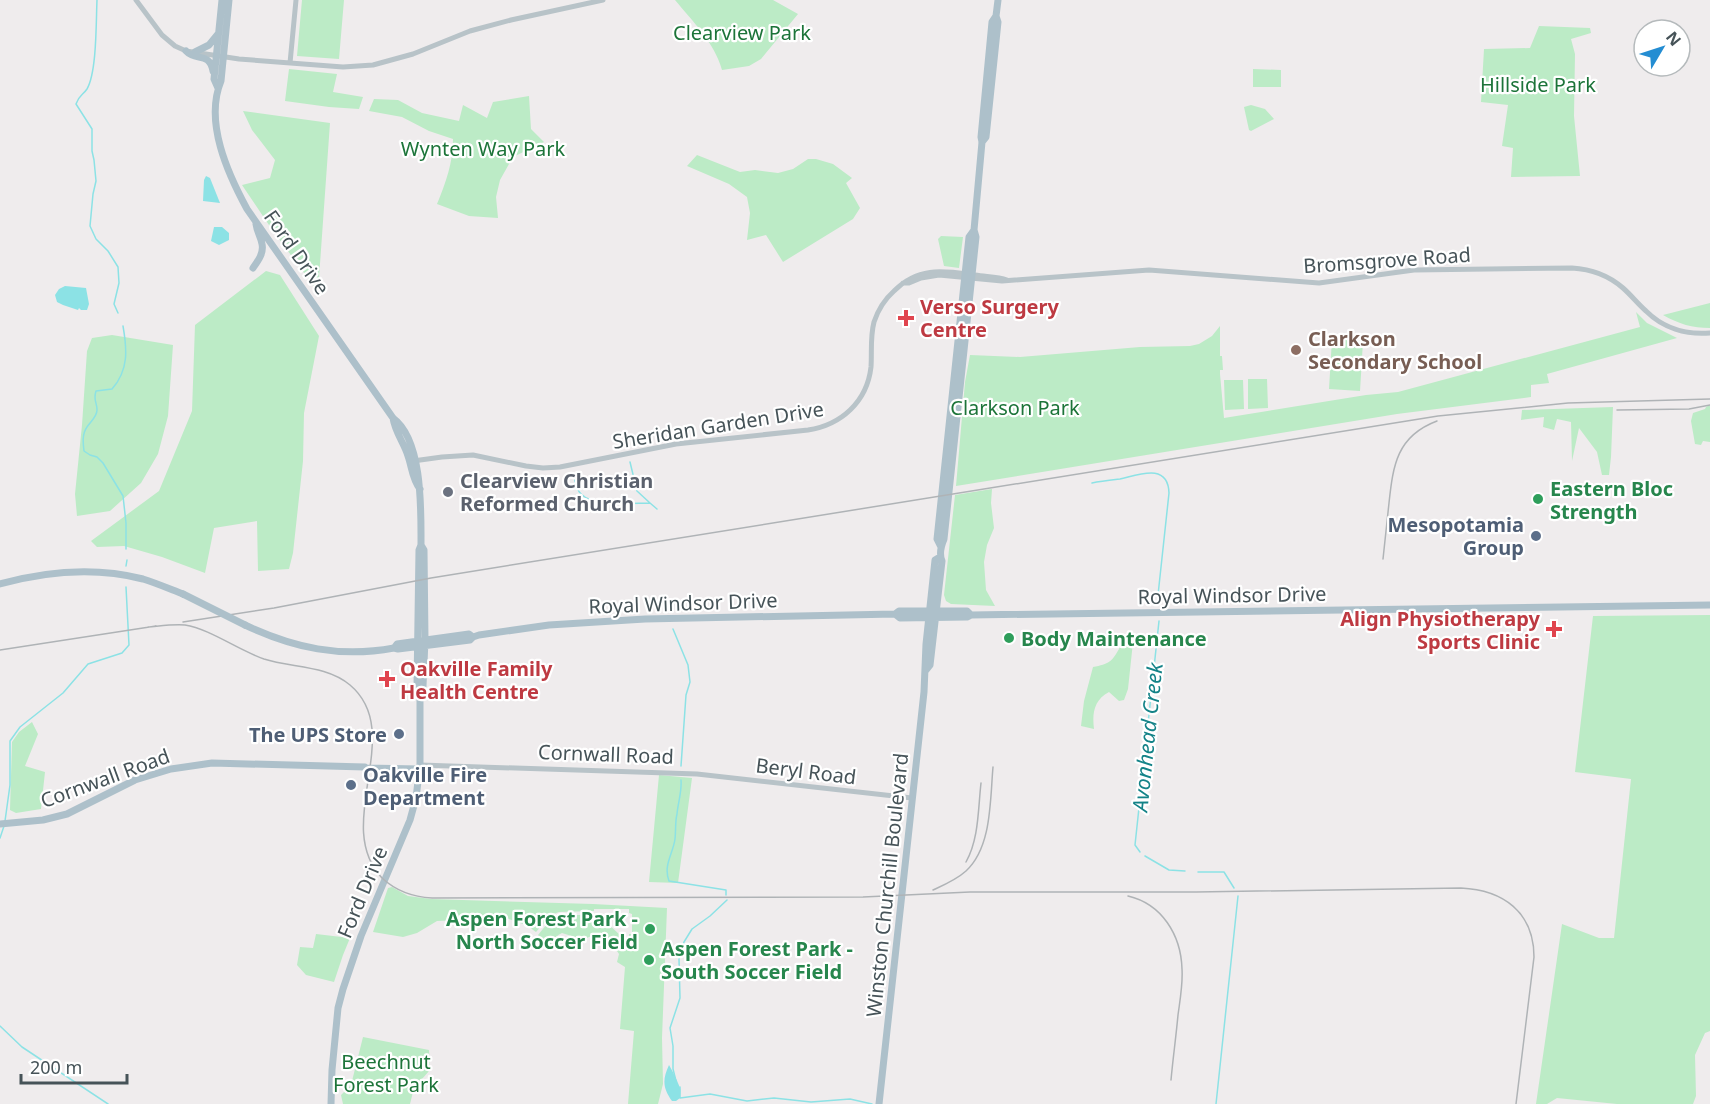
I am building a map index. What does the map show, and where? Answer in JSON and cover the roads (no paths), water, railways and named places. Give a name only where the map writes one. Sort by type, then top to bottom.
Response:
[{"type":"main road","name":"Ford Drive","points":[[222,0],[219,32],[221,81],[218,88],[216,125],[220,147],[234,185],[247,209],[393,418],[394,426],[413,461],[420,482],[421,644],[417,686],[420,693],[417,798],[361,936],[343,989],[338,1008],[331,1104]]},
{"type":"main road","name":"Ford Drive","points":[[218,88],[214,77],[220,56],[229,0]]},
{"type":"main road","name":"Winston Churchill Boulevard","points":[[879,1104],[926,670],[924,665],[941,579],[941,547],[937,539],[968,276],[969,237],[974,230],[982,142],[986,137],[994,70],[998,0]]},
{"type":"main road","points":[[195,52],[209,45],[219,32]]},
{"type":"main road","points":[[186,51],[190,56],[204,58],[210,62],[214,77]]},
{"type":"main road","points":[[253,268],[262,254],[262,244],[256,222]]},
{"type":"main road","name":"Winston Churchill Boulevard","points":[[933,614],[934,560],[940,557]]},
{"type":"main road","name":"Royal Windsor Drive","points":[[0,584],[68,572],[107,573],[144,580],[183,594],[245,626],[281,641],[340,652],[398,649],[421,644],[470,640],[473,637],[549,625],[644,620],[895,614],[900,618],[933,614],[968,617],[968,613],[1710,605]]},
{"type":"main road","points":[[941,579],[942,601],[952,608],[962,608],[968,613]]},
{"type":"main road","name":"Cornwall Road","points":[[0,824],[67,814],[128,783],[171,769],[212,763],[366,768],[419,767]]},
{"type":"street","points":[[136,0],[162,35],[175,46],[186,51],[343,67],[373,65],[413,54],[470,31],[603,0]]},
{"type":"street","points":[[290,63],[296,0]]},
{"type":"street","name":"Bromsgrove Road","points":[[968,276],[1002,281],[1149,270],[1319,283],[1414,270],[1578,268],[1594,271],[1622,287],[1654,319],[1669,327],[1690,334],[1710,333]]},
{"type":"street","name":"Sheridan Garden Drive","points":[[413,461],[473,455],[526,466],[560,467],[676,444],[825,427],[847,414],[864,392],[871,370],[872,331],[875,319],[888,297],[912,277],[929,272],[940,271],[968,276]]},
{"type":"street","name":"Cornwall Road","points":[[419,767],[697,774]]},
{"type":"street","name":"Beryl Road","points":[[697,774],[912,798]]},
{"type":"water","points":[[206,176],[210,178],[220,203],[203,201]]},
{"type":"water","points":[[214,227],[222,227],[229,233],[229,240],[219,245],[211,241]]},
{"type":"water","points":[[65,286],[86,288],[89,304],[87,310],[79,308],[78,310],[57,302],[55,295]]},
{"type":"water","points":[[669,1065],[680,1089],[680,1098],[676,1101],[672,1101],[665,1088],[664,1080]]},
{"type":"waterway","points":[[97,0],[93,71],[87,89],[76,104],[92,129],[96,181],[90,226],[96,239],[108,251],[118,267],[119,283],[114,304],[118,313]]},
{"type":"waterway","points":[[123,326],[126,351],[124,367],[118,382],[112,389],[96,391],[97,413],[85,430],[83,442],[84,451],[97,457],[103,463],[123,496],[126,549]]},
{"type":"waterway","points":[[630,462],[637,491],[650,503]]},
{"type":"waterway","points":[[1092,483],[1143,473],[1158,474],[1167,483],[1169,493],[1159,601]]},
{"type":"waterway","points":[[574,476],[581,494],[594,501],[650,503],[657,509]]},
{"type":"waterway","points":[[126,566],[127,560]]},
{"type":"waterway","points":[[5,821],[10,785],[10,741],[20,727],[63,693],[88,664],[122,653],[129,645],[126,587]]},
{"type":"waterway","name":"Avonhead Creek","points":[[1140,852],[1135,845],[1159,621]]},
{"type":"waterway","points":[[673,629],[688,665],[690,682],[686,695],[681,766]]},
{"type":"waterway","points":[[681,780],[675,839],[667,870],[669,881],[726,890],[726,895]]},
{"type":"waterway","points":[[0,838],[4,826]]},
{"type":"waterway","name":"Avonhead Creek","points":[[1145,856],[1169,870],[1185,871]]},
{"type":"waterway","name":"Avonhead Creek","points":[[1198,872],[1224,872],[1234,888]]},
{"type":"waterway","name":"Avonhead Creek","points":[[1216,1104],[1238,896]]},
{"type":"waterway","points":[[676,1081],[670,1028],[680,998],[679,959],[684,942],[692,929],[727,900]]},
{"type":"waterway","points":[[0,1026],[22,1047],[108,1104]]},
{"type":"waterway","points":[[680,1087],[680,1098],[710,1094],[747,1101],[774,1098],[811,1102],[850,1099],[872,1104]]},
{"type":"railway","points":[[183,622],[274,608],[431,578],[1438,416],[1568,403],[1710,399]]},
{"type":"railway","points":[[1617,410],[1689,409],[1710,405]]},
{"type":"railway","points":[[1383,559],[1395,464],[1405,444],[1413,435],[1437,421]]},
{"type":"railway","points":[[148,627],[167,625],[195,627],[264,659],[320,670],[350,685],[366,705],[372,728],[372,753],[364,806],[364,832],[368,856],[387,883],[405,893],[418,896],[432,898],[863,897],[970,892],[1196,892],[1461,888],[1490,893],[1513,906],[1522,916],[1533,941],[1534,957],[1516,1104]]},
{"type":"railway","points":[[0,650],[156,626]]},
{"type":"railway","points":[[933,890],[954,880],[966,871],[975,861],[981,849],[988,822],[993,767]]},
{"type":"railway","points":[[966,862],[976,834],[981,783]]},
{"type":"railway","points":[[1128,896],[1151,906],[1160,914],[1173,933],[1181,956],[1182,986],[1171,1080]]},
{"type":"place","name":"Verso Surgery Centre","points":[[906,318]]},
{"type":"place","name":"Clarkson Secondary School","points":[[1296,350]]},
{"type":"place","name":"Clearview Christian Reformed Church","points":[[448,492]]},
{"type":"place","name":"Eastern Bloc Strength","points":[[1538,499]]},
{"type":"place","name":"Mesopotamia Group","points":[[1536,536]]},
{"type":"place","name":"Align Physiotherapy Sports Clinic","points":[[1554,629]]},
{"type":"place","name":"Body Maintenance","points":[[1009,638]]},
{"type":"place","name":"Oakville Family Health Centre","points":[[387,679]]},
{"type":"place","name":"The UPS Store","points":[[399,734]]},
{"type":"place","name":"Oakville Fire Department","points":[[351,785]]},
{"type":"place","name":"Aspen Forest Park - North Soccer Field","points":[[650,929]]},
{"type":"place","name":"Aspen Forest Park - South Soccer Field","points":[[649,960]]},
{"type":"park label","name":"Clearview Park","points":[[742,32]]},
{"type":"park label","name":"Hillside Park","points":[[1538,84]]},
{"type":"park label","name":"Wynten Way Park","points":[[483,148]]},
{"type":"park label","name":"Clarkson Park","points":[[1015,407]]},
{"type":"park label","name":"Beechnut Forest Park","points":[[386,1072]]}]
